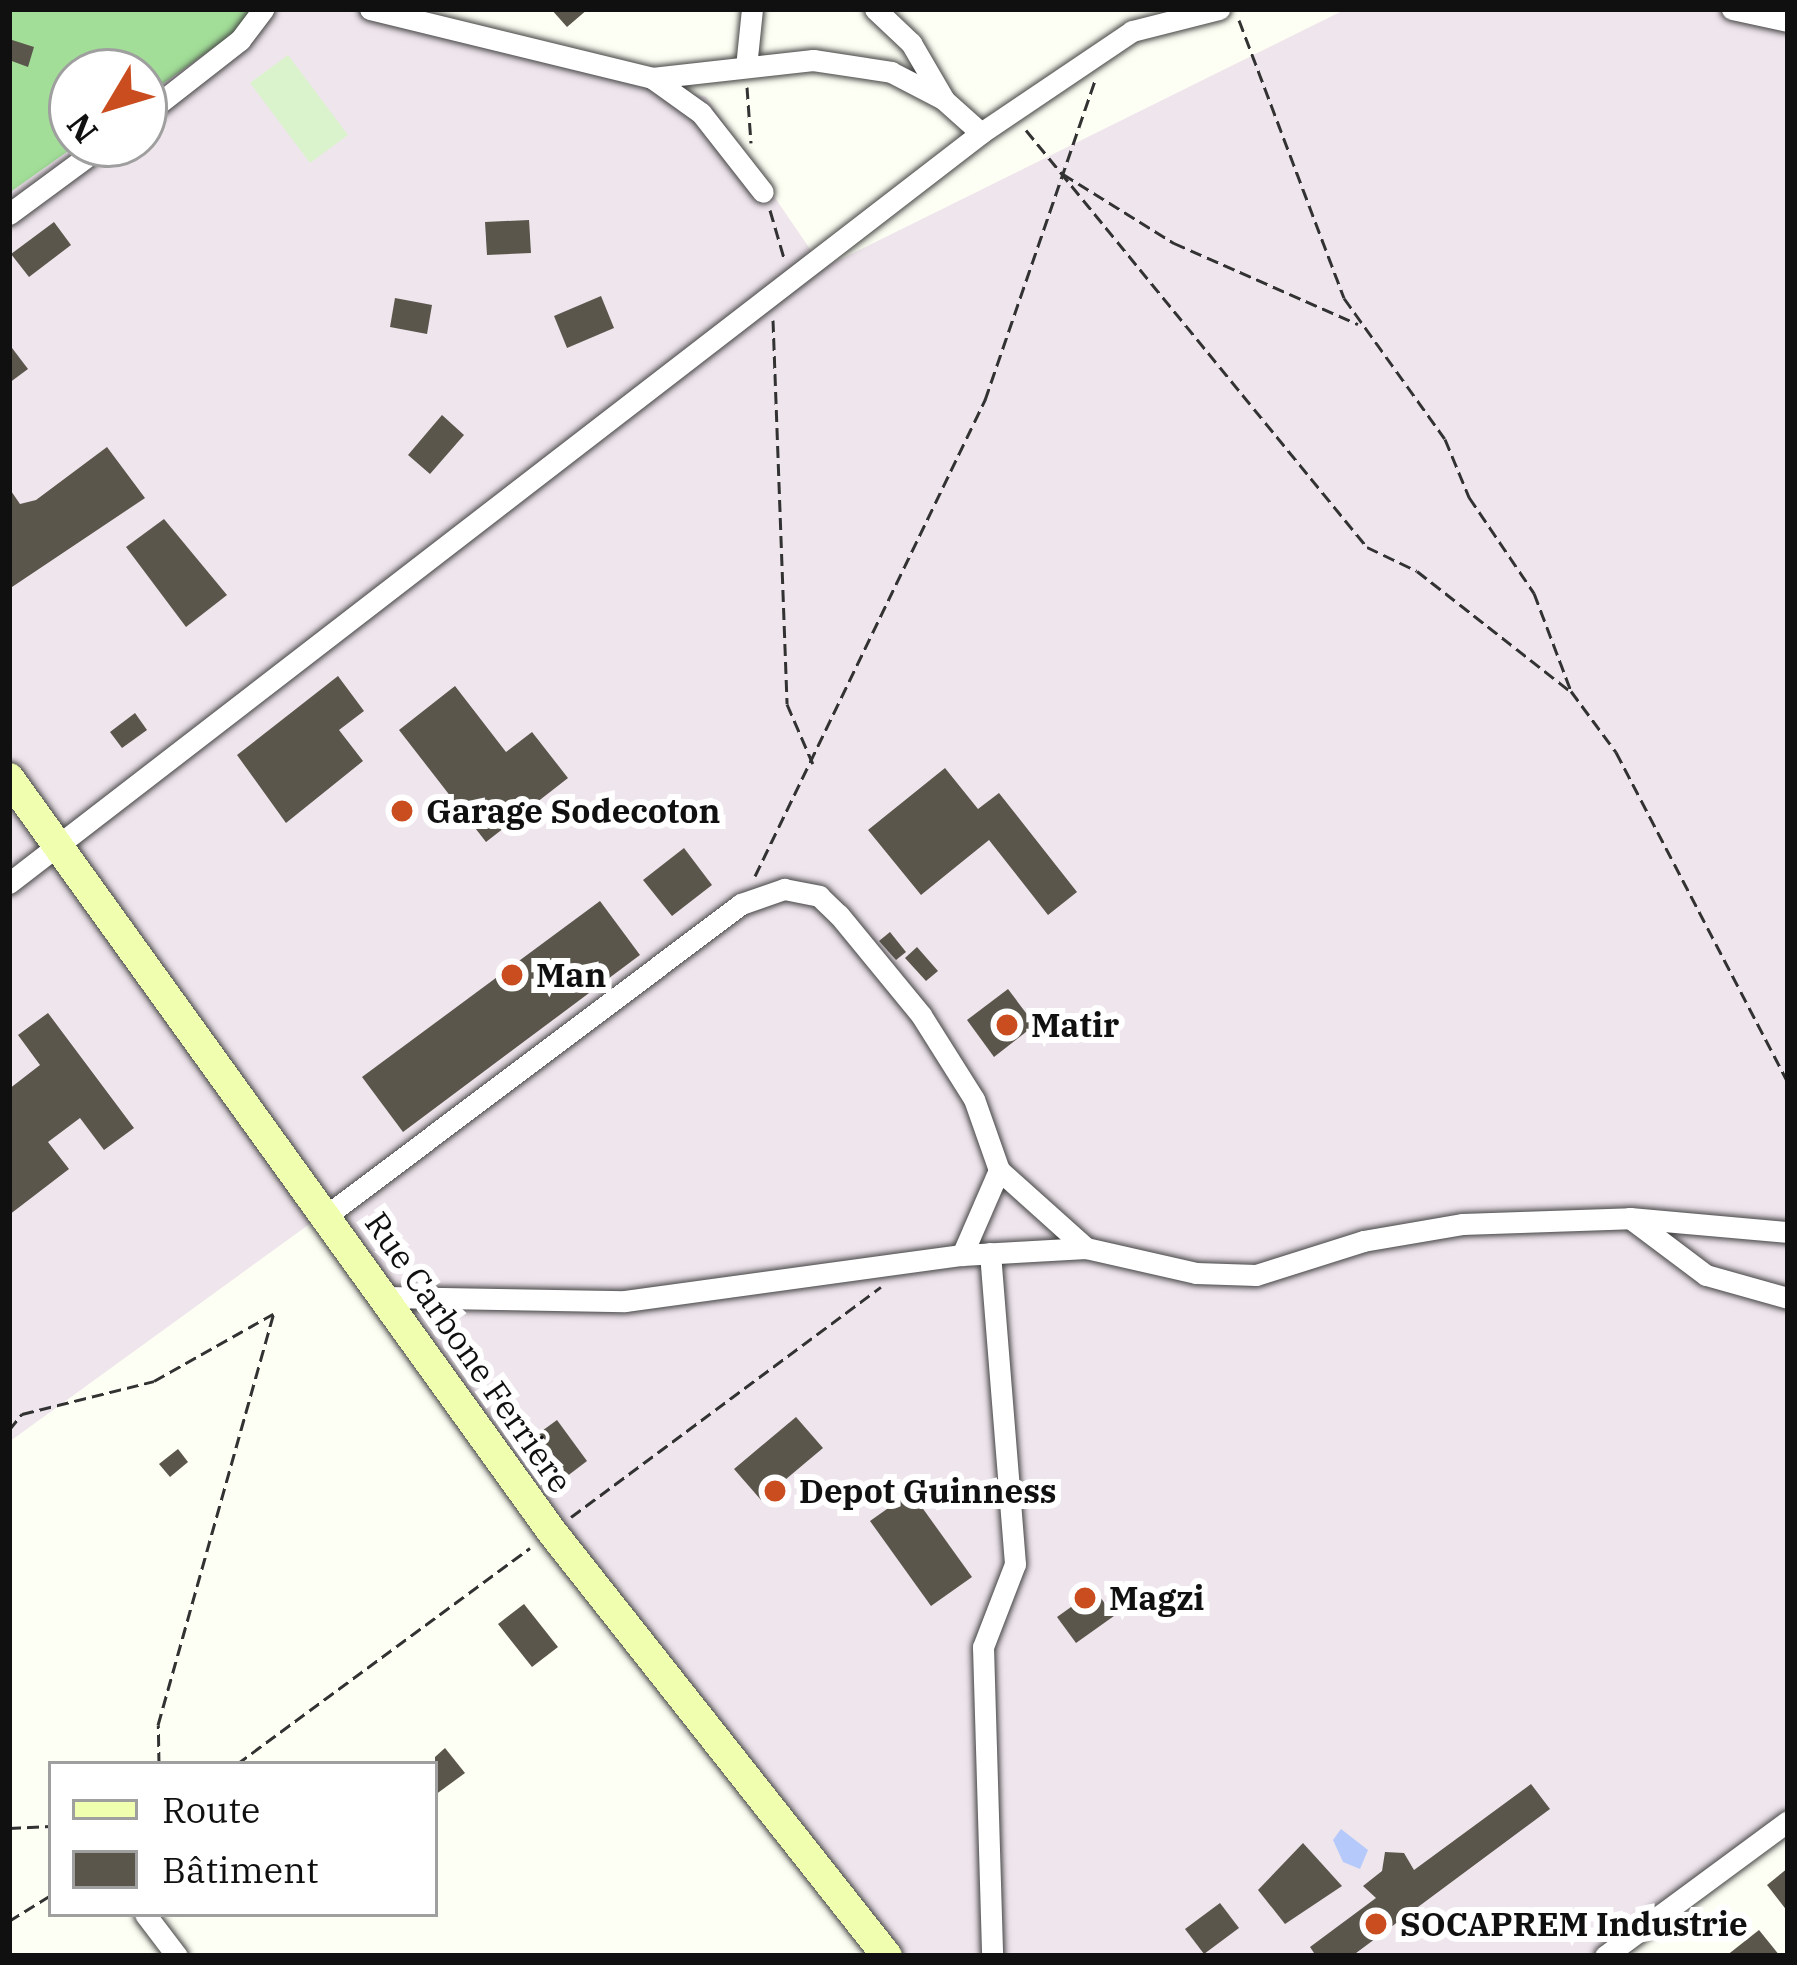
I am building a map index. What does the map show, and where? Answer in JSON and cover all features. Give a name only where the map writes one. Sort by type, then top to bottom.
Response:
[{"type":"street","points":[[168,96],[240,40],[263,9]]},
{"type":"street","points":[[370,9],[652,78],[746,68],[854,65],[913,79],[981,133]]},
{"type":"street","points":[[746,68],[752,9]]},
{"type":"street","points":[[875,9],[911,44],[943,99]]},
{"type":"street","points":[[9,884],[981,133],[1157,9]]},
{"type":"street","points":[[1132,31],[1219,9]]},
{"type":"street","points":[[1732,9],[1788,21]]},
{"type":"street","points":[[652,78],[700,112],[763,193]]},
{"type":"street","points":[[9,214],[71,168]]},
{"type":"street","name":"Rue Carbone Ferriere","points":[[9,778],[552,1532],[887,1956]]},
{"type":"street","points":[[328,1215],[741,904],[784,889],[819,896],[838,915],[921,1015],[964,1082],[999,1170],[1086,1248]]},
{"type":"street","points":[[962,1255],[999,1170]]},
{"type":"street","points":[[1630,1218],[1706,1274],[1788,1298]]},
{"type":"street","points":[[386,1297],[625,1301],[962,1255],[1086,1248],[1196,1273],[1256,1275],[1417,1229],[1630,1218],[1788,1232]]},
{"type":"street","points":[[990,1252],[1016,1564],[983,1647],[992,1956]]},
{"type":"street","points":[[1608,1955],[1788,1821]]},
{"type":"street","points":[[147,1917],[178,1956]]},
{"type":"path","points":[[1234,9],[1330,265],[1360,324],[1445,439],[1469,497],[1534,593],[1571,692]]},
{"type":"path","points":[[741,904],[813,764],[885,594],[985,400],[1058,171],[1110,46]]},
{"type":"path","points":[[746,68],[763,193],[784,255],[774,292],[787,704],[813,764]]},
{"type":"path","points":[[1012,112],[1367,547],[1417,571],[1571,692],[1616,752],[1788,1082]]},
{"type":"path","points":[[1058,171],[1174,243],[1360,324]]},
{"type":"path","points":[[241,1761],[916,1261]]},
{"type":"path","points":[[9,1430],[22,1414],[154,1382],[274,1313],[158,1725],[159,1761]]},
{"type":"path","points":[[9,1828],[48,1826]]},
{"type":"path","points":[[9,1921],[48,1896]]},
{"type":"shaded area","points":[[9,9],[367,9],[706,97],[823,268],[1346,9],[1788,9],[1788,1814],[1602,1956],[905,1956],[469,1420],[322,1215],[9,1442]]},
{"type":"green space","points":[[9,9],[268,9],[168,80],[168,48],[48,48],[48,165],[9,193]]},
{"type":"green space","points":[[288,55],[348,135],[310,163],[250,83]]},
{"type":"water","points":[[1341,1829],[1368,1850],[1360,1869],[1343,1862],[1333,1840]]},
{"type":"building","points":[[551,9],[588,9],[567,27]]},
{"type":"building","points":[[9,39],[34,47],[28,67],[9,60]]},
{"type":"building","points":[[529,220],[531,253],[487,255],[485,222]]},
{"type":"building","points":[[54,222],[71,245],[29,277],[11,254]]},
{"type":"building","points":[[601,296],[614,328],[567,348],[554,316]]},
{"type":"building","points":[[395,298],[432,305],[427,334],[390,327]]},
{"type":"building","points":[[9,344],[28,369],[9,383]]},
{"type":"building","points":[[442,415],[464,435],[430,474],[408,455]]},
{"type":"building","points":[[107,447],[145,498],[9,589],[9,488],[20,504],[36,500]]},
{"type":"building","points":[[164,519],[227,595],[186,627],[126,547]]},
{"type":"building","points":[[338,676],[364,711],[339,730],[363,761],[286,823],[237,755]]},
{"type":"building","points":[[455,686],[506,752],[532,732],[568,778],[486,842],[399,730]]},
{"type":"building","points":[[135,713],[147,730],[122,748],[110,732]]},
{"type":"building","points":[[945,768],[978,809],[999,793],[1077,892],[1048,915],[989,840],[921,895],[868,830]]},
{"type":"building","points":[[684,848],[712,885],[672,916],[643,880]]},
{"type":"building","points":[[600,901],[640,955],[403,1132],[362,1077]]},
{"type":"building","points":[[890,932],[906,952],[896,960],[879,941]]},
{"type":"building","points":[[917,947],[938,971],[926,981],[905,958]]},
{"type":"building","points":[[1008,989],[1035,1025],[994,1057],[967,1020]]},
{"type":"building","points":[[48,1013],[134,1128],[104,1150],[80,1118],[48,1142],[69,1169],[9,1215],[9,1089],[40,1065],[18,1035]]},
{"type":"building","points":[[796,1417],[823,1448],[761,1500],[734,1469]]},
{"type":"building","points":[[557,1420],[587,1461],[566,1477],[535,1436]]},
{"type":"building","points":[[178,1449],[188,1462],[170,1477],[159,1464]]},
{"type":"building","points":[[911,1492],[972,1577],[931,1606],[870,1521]]},
{"type":"building","points":[[1095,1590],[1114,1616],[1076,1643],[1057,1617]]},
{"type":"building","points":[[524,1604],[558,1647],[532,1667],[498,1624]]},
{"type":"building","points":[[445,1748],[465,1773],[438,1793],[438,1761],[435,1757]]},
{"type":"building","points":[[1531,1784],[1550,1809],[1352,1956],[1316,1956],[1310,1947],[1376,1898],[1363,1886],[1382,1871],[1385,1852],[1404,1853],[1414,1870]]},
{"type":"building","points":[[1303,1843],[1342,1886],[1285,1924],[1258,1890]]},
{"type":"building","points":[[1788,1868],[1788,1912],[1767,1885]]},
{"type":"building","points":[[1220,1903],[1239,1928],[1204,1954],[1185,1929]]},
{"type":"building","points":[[1759,1930],[1780,1956],[1726,1956]]},
{"type":"place","name":"Garage Sodecoton","points":[[402,811]]},
{"type":"place","name":"Man","points":[[512,975]]},
{"type":"place","name":"Matir","points":[[1007,1025]]},
{"type":"place","name":"Depot Guinness","points":[[775,1491]]},
{"type":"place","name":"Magzi","points":[[1085,1598]]},
{"type":"place","name":"SOCAPREM Industrie","points":[[1376,1924]]}]
